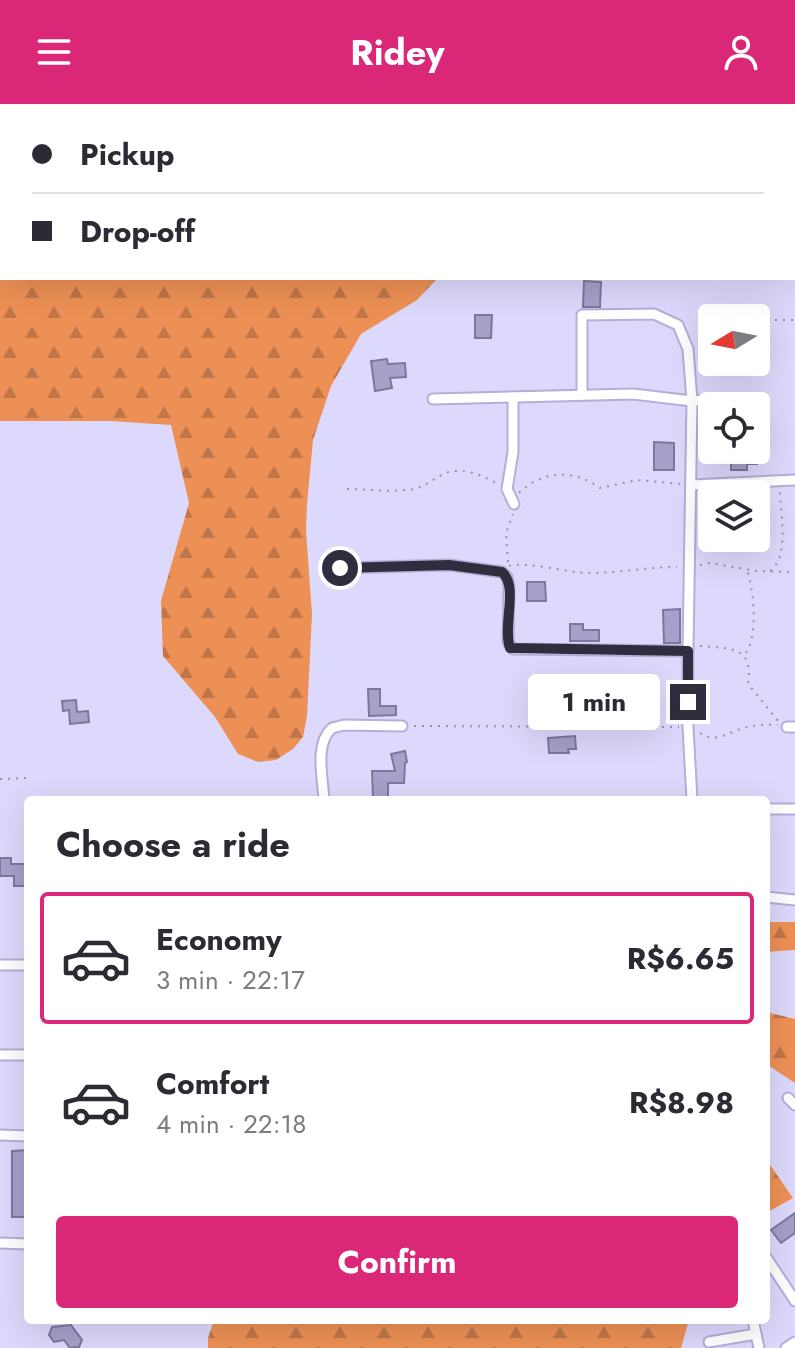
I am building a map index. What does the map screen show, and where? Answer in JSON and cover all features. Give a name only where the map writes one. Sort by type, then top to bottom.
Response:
[{"type":"street","points":[[582,395],[582,315],[654,314],[678,325],[688,349],[692,401],[688,651],[692,796]]},
{"type":"street","points":[[433,399],[633,394],[698,400]]},
{"type":"street","points":[[513,397],[513,452],[507,489],[514,504]]},
{"type":"street","points":[[691,485],[795,480]]},
{"type":"street","points":[[340,568],[449,565],[506,569],[509,582],[507,633],[508,645],[512,648],[688,651]]},
{"type":"street","points":[[324,796],[321,755],[323,741],[332,728],[402,726]]},
{"type":"street","points":[[770,809],[795,809]]},
{"type":"street","points":[[770,897],[795,900]]},
{"type":"street","points":[[0,965],[24,965]]},
{"type":"street","points":[[0,1055],[24,1055]]},
{"type":"street","points":[[0,1135],[24,1136]]},
{"type":"street","points":[[0,1243],[24,1244]]},
{"type":"street","points":[[770,1263],[795,1301]]},
{"type":"street","points":[[754,1324],[759,1348]]},
{"type":"street","points":[[709,1342],[756,1334]]},
{"type":"street","points":[[786,1348],[795,1342]]},
{"type":"path","points":[[770,320],[795,320]]},
{"type":"path","points":[[347,489],[407,491],[446,473],[458,471],[492,480],[507,489]]},
{"type":"path","points":[[691,485],[637,480],[600,488],[582,476],[546,477],[529,483],[518,494],[506,533],[506,569],[518,564],[563,572],[592,573],[710,563],[769,572],[795,572]]},
{"type":"path","points":[[769,572],[780,559],[782,547],[780,480]]},
{"type":"path","points":[[744,656],[751,641],[752,618],[753,586],[747,569]]},
{"type":"path","points":[[688,651],[699,646],[738,651],[748,661],[748,684],[752,692],[765,703],[777,721],[791,727]]},
{"type":"path","points":[[402,726],[688,727],[715,739],[747,727],[766,724],[791,727]]},
{"type":"path","points":[[0,779],[27,778]]},
{"type":"green space","points":[[0,280],[436,280],[417,300],[361,334],[331,386],[313,440],[307,504],[312,614],[307,716],[303,737],[293,749],[276,760],[258,762],[238,754],[215,717],[163,656],[161,601],[189,503],[171,425],[110,421],[0,421]]},
{"type":"green space","points":[[770,922],[795,922],[795,950],[770,952]]},
{"type":"green space","points":[[770,1013],[795,1019],[795,1083],[770,1067]]},
{"type":"green space","points":[[770,1165],[793,1198],[770,1211]]},
{"type":"green space","points":[[213,1324],[688,1324],[681,1348],[208,1348]]},
{"type":"building","points":[[584,281],[601,282],[600,307],[583,307]]},
{"type":"building","points":[[475,315],[492,315],[491,338],[475,338]]},
{"type":"building","points":[[387,359],[388,364],[405,363],[406,377],[390,378],[392,388],[375,391],[371,361]]},
{"type":"building","points":[[654,442],[674,443],[674,470],[654,470]]},
{"type":"building","points":[[731,464],[747,464],[747,470],[731,470]]},
{"type":"building","points":[[527,582],[545,582],[546,601],[527,601]]},
{"type":"building","points":[[680,609],[680,643],[664,643],[663,610]]},
{"type":"building","points":[[570,624],[583,624],[583,630],[599,630],[599,641],[570,641]]},
{"type":"building","points":[[368,689],[380,689],[380,706],[396,706],[396,715],[369,716]]},
{"type":"building","points":[[76,700],[77,712],[88,711],[89,722],[70,724],[69,710],[63,711],[62,701]]},
{"type":"building","points":[[575,736],[576,749],[568,749],[569,753],[549,753],[548,738]]},
{"type":"building","points":[[405,751],[404,783],[388,783],[388,796],[373,796],[372,771],[395,771],[391,754]]},
{"type":"building","points":[[0,858],[11,858],[11,864],[24,864],[24,886],[14,886],[14,876],[0,876]]},
{"type":"building","points":[[24,1150],[24,1217],[12,1217],[12,1151]]},
{"type":"building","points":[[795,1213],[795,1233],[781,1243],[771,1230]]},
{"type":"building","points":[[71,1325],[82,1340],[79,1347],[70,1348],[64,1340],[54,1342],[49,1335],[52,1327]]},
{"type":"route","points":[[340,568],[449,565],[502,572],[509,582],[507,633],[510,648],[688,651],[688,702]]}]
